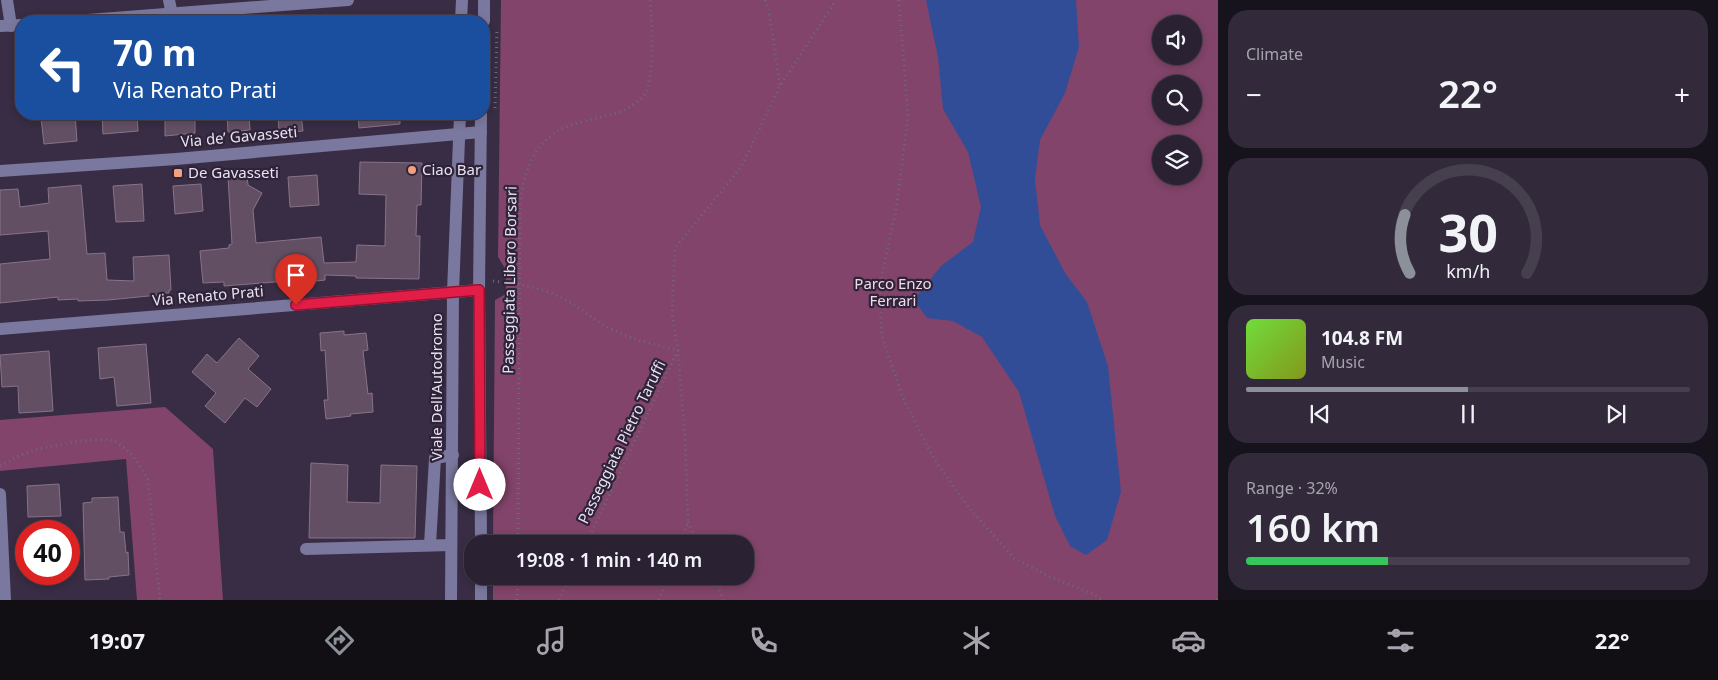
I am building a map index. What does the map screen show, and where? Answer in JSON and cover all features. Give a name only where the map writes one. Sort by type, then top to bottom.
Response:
[{"type":"street","points":[[6,0],[11,26]]},
{"type":"street","points":[[169,0],[172,14]]},
{"type":"street","points":[[158,15],[348,0]]},
{"type":"street","points":[[461,15],[462,0]]},
{"type":"street","points":[[484,0],[484,15]]},
{"type":"street","name":"Viale Dell'Autodromo","points":[[451,600],[453,292],[460,120]]},
{"type":"street","points":[[480,535],[479,285],[481,120]]},
{"type":"street","name":"Via de’ Gavasseti","points":[[0,172],[176,159],[481,132]]},
{"type":"street","name":"Via Renato Prati","points":[[0,330],[453,292],[479,285]]},
{"type":"street","points":[[430,545],[434,458],[453,455]]},
{"type":"street","points":[[0,494],[5,600]]},
{"type":"street","points":[[306,550],[451,545]]},
{"type":"street","points":[[481,585],[481,600]]},
{"type":"path","name":"Passeggiata Libero Borsari","points":[[518,535],[520,202],[524,178],[531,160],[538,149],[559,130],[624,111],[644,96],[650,84],[651,70],[650,0]]},
{"type":"path","points":[[765,0],[769,11],[780,86]]},
{"type":"path","points":[[683,535],[688,522],[685,438],[678,350],[672,313],[675,248],[741,167],[780,86],[836,0]]},
{"type":"path","points":[[899,0],[908,117],[896,210],[882,274],[880,302],[882,336],[903,398],[934,459],[970,509],[1014,558],[1046,575],[1095,595],[1102,600]]},
{"type":"path","points":[[479,285],[519,284],[542,290],[565,299],[607,328],[629,337],[678,350]]},
{"type":"path","name":"Passeggiata Pietro Taruffi","points":[[590,535],[678,350]]},
{"type":"path","points":[[0,466],[29,452],[89,440],[110,440],[124,448],[143,470],[148,480],[160,600]]},
{"type":"path","points":[[688,522],[694,535]]},
{"type":"path","points":[[517,600],[518,585]]},
{"type":"path","points":[[559,600],[566,585]]},
{"type":"path","points":[[659,600],[665,585]]},
{"type":"path","points":[[717,585],[723,600]]},
{"type":"green space","name":"Parco Enzo Ferrari","points":[[501,0],[1218,0],[1218,600],[493,600],[493,585],[754,585],[754,535],[493,535],[495,300],[506,294],[506,270],[498,257]]},
{"type":"green space","points":[[165,407],[213,449],[223,600],[137,600],[126,459],[0,471],[0,420]]},
{"type":"water","points":[[926,0],[1076,0],[1079,47],[1065,93],[1040,140],[1035,179],[1040,225],[1065,273],[1087,302],[1108,366],[1121,492],[1107,540],[1086,555],[1070,546],[1055,516],[1019,392],[982,337],[953,321],[927,318],[914,300],[941,266],[973,242],[981,207],[968,152],[943,109],[938,57]]},
{"type":"building","points":[[41,120],[75,120],[77,141],[44,144]]},
{"type":"building","points":[[102,120],[137,120],[138,131],[103,134]]},
{"type":"building","points":[[165,120],[195,120],[195,133],[165,136]]},
{"type":"building","points":[[227,120],[249,120],[250,130],[228,132]]},
{"type":"building","points":[[278,120],[302,120],[303,131],[279,133]]},
{"type":"building","points":[[358,120],[400,120],[400,124],[359,128]]},
{"type":"building","points":[[360,162],[422,163],[421,205],[417,205],[416,236],[420,236],[419,279],[356,278],[356,276],[325,275],[325,280],[300,283],[300,280],[224,286],[224,282],[203,283],[200,251],[229,248],[229,245],[232,244],[228,177],[247,176],[248,185],[262,193],[253,210],[256,243],[321,237],[324,263],[356,262],[357,245],[385,246],[386,195],[359,194]]},
{"type":"building","points":[[317,175],[319,205],[290,207],[288,177]]},
{"type":"building","points":[[142,184],[144,221],[116,222],[113,186]]},
{"type":"building","points":[[201,184],[203,211],[175,214],[173,186]]},
{"type":"building","points":[[81,185],[87,254],[105,253],[107,280],[134,281],[133,257],[169,255],[171,290],[169,290],[169,293],[108,300],[58,300],[58,297],[0,303],[0,264],[50,259],[48,231],[0,235],[0,190],[18,189],[20,207],[49,203],[48,188]]},
{"type":"building","points":[[344,331],[344,335],[366,333],[368,350],[363,351],[368,394],[372,393],[373,412],[326,419],[324,400],[328,400],[325,350],[321,351],[320,333]]},
{"type":"building","points":[[239,338],[259,356],[248,369],[271,389],[257,407],[245,398],[225,423],[205,406],[216,393],[192,372],[207,354],[217,363]]},
{"type":"building","points":[[146,344],[151,403],[117,406],[114,377],[100,379],[98,348]]},
{"type":"building","points":[[49,351],[53,411],[19,413],[18,386],[2,387],[0,355]]},
{"type":"building","points":[[311,463],[348,465],[347,502],[380,503],[381,465],[417,466],[415,538],[309,538]]},
{"type":"building","points":[[59,484],[61,516],[28,517],[27,486]]},
{"type":"building","points":[[118,497],[120,532],[124,532],[126,553],[128,552],[129,575],[109,577],[109,579],[85,580],[83,503],[92,502],[92,498]]},
{"type":"place","name":"Ciao Bar","points":[[412,170]]},
{"type":"place","name":"De Gavasseti","points":[[178,173]]},
{"type":"route","points":[[296,305],[479,290],[480,485]]}]
